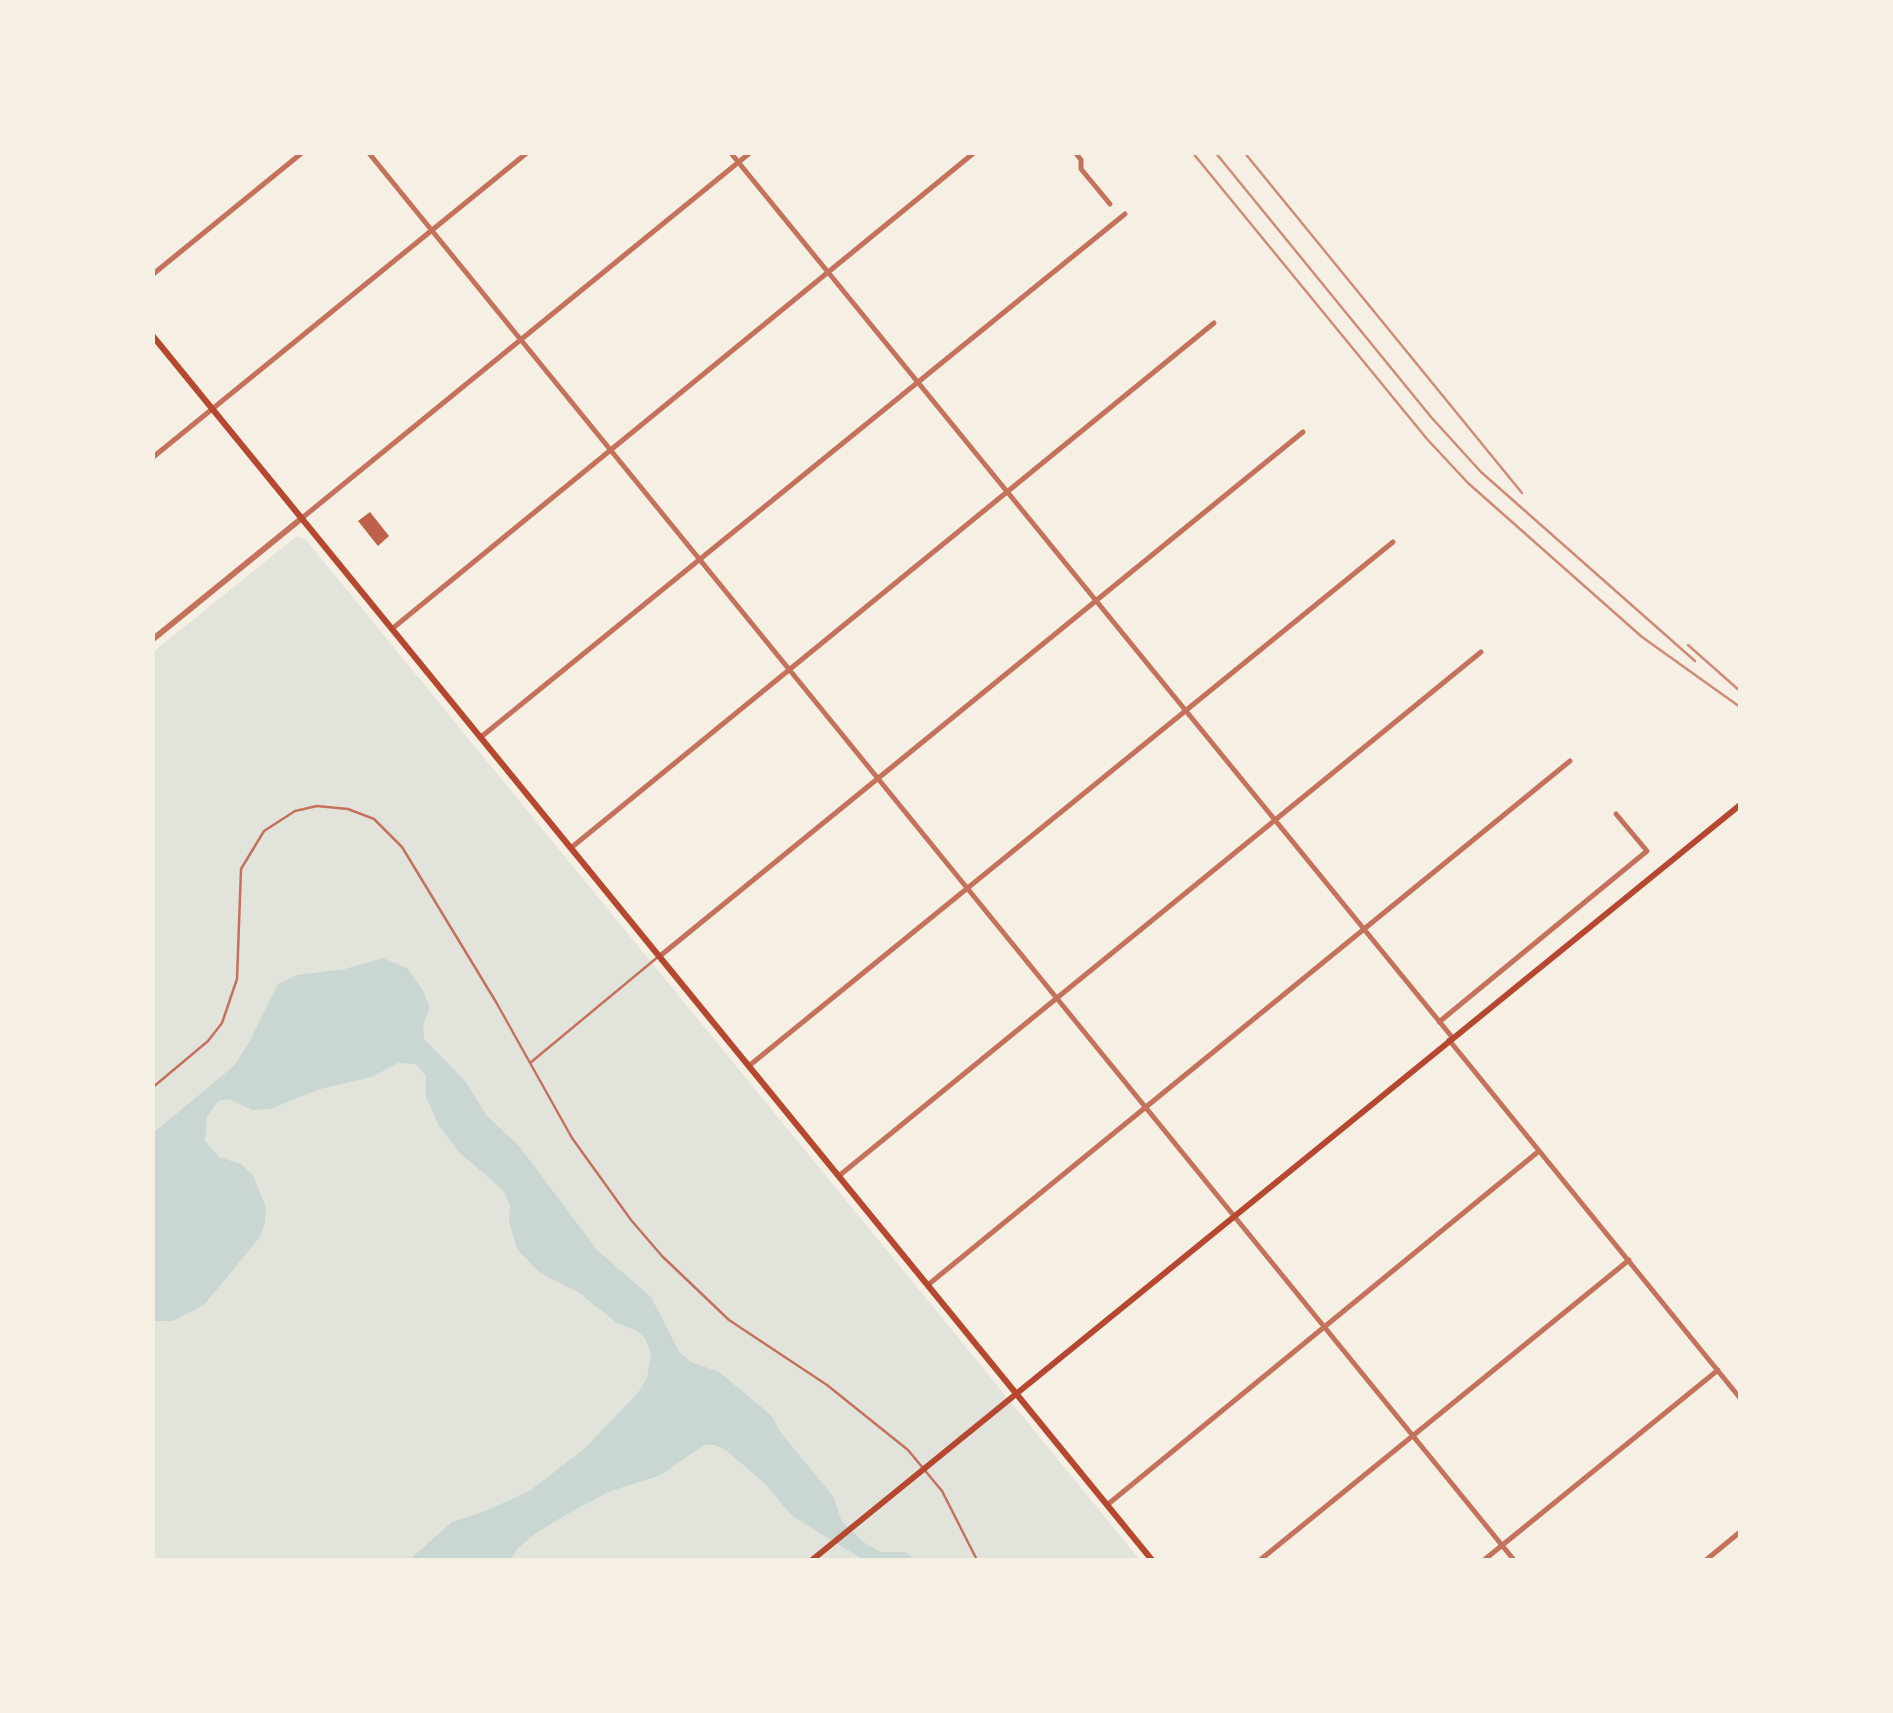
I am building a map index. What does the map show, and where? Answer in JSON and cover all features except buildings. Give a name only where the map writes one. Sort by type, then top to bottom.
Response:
[{"type":"main road","points":[[152,335],[1152,1560]]},
{"type":"main road","points":[[812,1560],[1740,805]]},
{"type":"street","points":[[152,275],[304,152]]},
{"type":"street","points":[[368,152],[1514,1560]]},
{"type":"street","points":[[152,458],[528,152]]},
{"type":"street","points":[[730,152],[1364,929],[1740,1398]]},
{"type":"street","points":[[152,640],[751,152]]},
{"type":"street","points":[[393,628],[975,152]]},
{"type":"street","points":[[1075,152],[1082,169],[1110,204]]},
{"type":"street","points":[[481,737],[1125,214]]},
{"type":"street","points":[[572,847],[1214,322]]},
{"type":"street","points":[[660,956],[1303,432]]},
{"type":"street","points":[[750,1065],[1393,542]]},
{"type":"street","points":[[840,1175],[1481,652]]},
{"type":"street","points":[[929,1284],[1570,761]]},
{"type":"street","points":[[1439,1022],[1647,851],[1616,814]]},
{"type":"street","points":[[1107,1505],[1540,1151]]},
{"type":"street","points":[[1260,1560],[1629,1260]]},
{"type":"street","points":[[1484,1560],[1718,1370]]},
{"type":"street","points":[[1706,1560],[1740,1532]]},
{"type":"lane","points":[[152,1088],[208,1041],[231,1002],[239,954],[241,869],[246,856],[276,822],[294,811],[317,806],[348,808],[374,819],[402,846],[572,1138],[662,1256],[729,1320],[862,1411],[924,1468],[960,1522],[976,1560]]},
{"type":"lane","points":[[529,1064],[660,956]]},
{"type":"shaded area","points":[[297,536],[306,540],[1140,1560],[153,1560],[153,652]]},
{"type":"shaded area","points":[[383,958],[407,968],[423,991],[430,1008],[423,1024],[424,1039],[466,1082],[486,1115],[519,1146],[597,1250],[651,1297],[680,1353],[691,1362],[719,1372],[771,1415],[833,1496],[842,1522],[866,1544],[881,1552],[905,1552],[916,1560],[864,1560],[792,1516],[764,1483],[727,1451],[704,1445],[661,1475],[608,1492],[564,1516],[536,1533],[510,1560],[409,1560],[452,1522],[531,1490],[584,1449],[638,1393],[647,1378],[651,1353],[645,1338],[635,1330],[617,1323],[578,1292],[540,1273],[517,1249],[509,1222],[510,1205],[503,1190],[460,1153],[439,1126],[426,1097],[426,1076],[416,1064],[398,1063],[372,1077],[320,1089],[270,1109],[252,1110],[229,1099],[218,1101],[207,1116],[205,1141],[219,1157],[241,1164],[253,1175],[266,1208],[265,1223],[259,1238],[204,1305],[172,1321],[153,1321],[152,1134],[234,1066],[278,984],[297,975],[345,969]]},
{"type":"railway","points":[[1192,152],[1427,439],[1468,483],[1642,637],[1740,707]]},
{"type":"railway","points":[[1215,152],[1431,417],[1481,472],[1695,661]]},
{"type":"railway","points":[[1244,152],[1522,493]]},
{"type":"railway","points":[[1688,645],[1740,691]]}]
